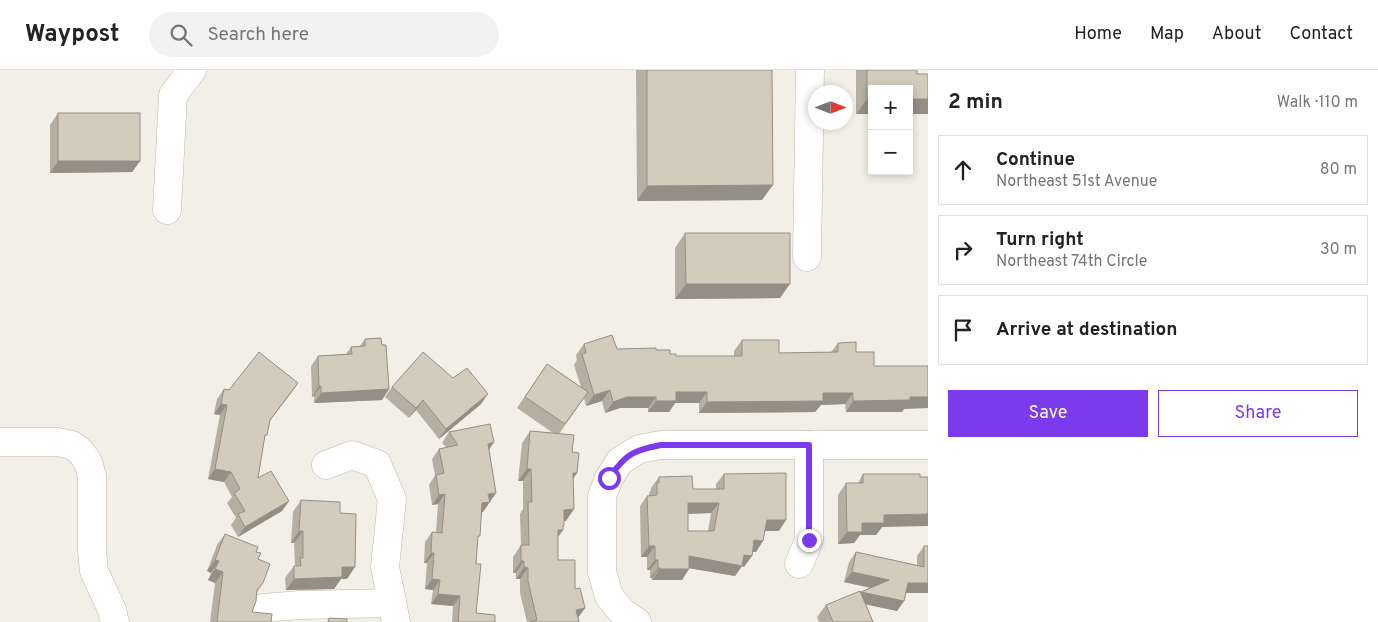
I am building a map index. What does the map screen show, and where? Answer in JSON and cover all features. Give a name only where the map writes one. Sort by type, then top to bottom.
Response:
[{"type":"street","points":[[167,210],[173,95],[192,70]]},
{"type":"street","points":[[807,257],[810,70]]},
{"type":"street","points":[[0,442],[58,442],[72,445],[81,452],[88,462],[92,476],[92,551],[94,571],[112,610],[115,622]]},
{"type":"street","points":[[637,622],[623,613],[609,596],[602,572],[602,496],[609,478],[620,461],[639,449],[661,445],[928,445]]},
{"type":"street","points":[[799,564],[809,540],[809,445]]},
{"type":"street","points":[[263,608],[300,605],[394,612],[384,567],[392,499],[378,464],[352,455],[326,465]]},
{"type":"building","points":[[647,70],[772,70],[773,185],[647,186]]},
{"type":"building","points":[[867,70],[917,70],[917,74],[928,74],[928,99],[913,99],[913,85],[868,85],[867,99]]},
{"type":"building","points":[[58,113],[140,113],[140,161],[58,161]]},
{"type":"building","points":[[685,233],[790,233],[790,284],[686,284]]},
{"type":"building","points":[[612,335],[617,349],[656,348],[656,350],[670,350],[670,354],[676,354],[676,356],[742,356],[742,340],[779,340],[779,353],[838,352],[838,343],[856,342],[856,352],[874,352],[874,366],[928,366],[928,397],[910,397],[910,400],[853,401],[853,393],[823,393],[823,401],[707,402],[707,392],[676,392],[676,401],[656,401],[656,397],[627,397],[613,402],[610,390],[594,395],[582,354],[586,353],[584,344]]},
{"type":"building","points":[[381,338],[382,345],[386,345],[389,389],[321,393],[318,356],[352,354],[351,347],[365,346],[365,339]]},
{"type":"building","points":[[259,352],[298,383],[270,420],[267,435],[265,435],[258,478],[271,471],[289,501],[245,527],[238,514],[245,511],[234,493],[240,489],[231,472],[215,469],[227,405],[221,404],[224,389],[229,390]]},
{"type":"building","points":[[423,352],[453,378],[467,368],[488,394],[446,429],[423,400],[416,408],[392,387]]},
{"type":"building","points":[[547,364],[588,392],[565,424],[525,397]]},
{"type":"building","points":[[490,424],[494,442],[488,444],[496,493],[488,494],[490,502],[482,503],[476,564],[481,564],[476,613],[495,615],[495,622],[458,622],[460,596],[438,594],[440,580],[432,579],[434,553],[431,553],[432,532],[442,533],[445,494],[439,495],[436,475],[444,473],[439,449],[458,445],[449,432]]},
{"type":"building","points":[[530,431],[574,435],[572,452],[579,453],[577,473],[573,473],[574,509],[564,510],[563,530],[558,530],[558,560],[575,560],[575,589],[580,588],[585,608],[576,610],[579,622],[530,622],[537,620],[528,581],[528,568],[524,567],[524,561],[521,561],[521,545],[529,545],[528,502],[532,502],[531,469],[527,469]]},
{"type":"building","points":[[786,473],[786,520],[767,520],[763,541],[754,540],[752,556],[744,555],[742,566],[689,556],[689,569],[658,568],[658,560],[655,560],[655,546],[649,546],[647,496],[657,495],[659,477],[692,476],[693,489],[724,489],[724,474]],"holes":[[[688,503],[719,503],[714,531],[688,531]]]},
{"type":"building","points":[[863,474],[920,474],[920,477],[928,477],[928,514],[884,515],[884,523],[862,523],[862,532],[847,532],[846,483],[863,483]]},
{"type":"building","points":[[301,500],[340,502],[340,513],[356,514],[355,567],[342,567],[342,577],[294,579],[294,566],[301,566],[300,558],[303,558],[303,531],[299,531]]},
{"type":"building","points":[[225,534],[258,547],[256,552],[261,553],[258,559],[270,564],[263,583],[257,590],[252,612],[272,614],[271,622],[217,622],[223,572],[215,569],[219,561],[215,560]]},
{"type":"building","points":[[924,546],[928,546],[928,583],[908,583],[904,601],[861,592],[889,580],[852,572],[856,552],[924,567]]},
{"type":"building","points":[[860,591],[873,622],[833,622],[826,605]]},
{"type":"building","points":[[329,618],[347,619],[347,622],[328,622]]},
{"type":"route","points":[[609,478],[620,461],[639,449],[661,445],[809,445],[809,540]]}]
